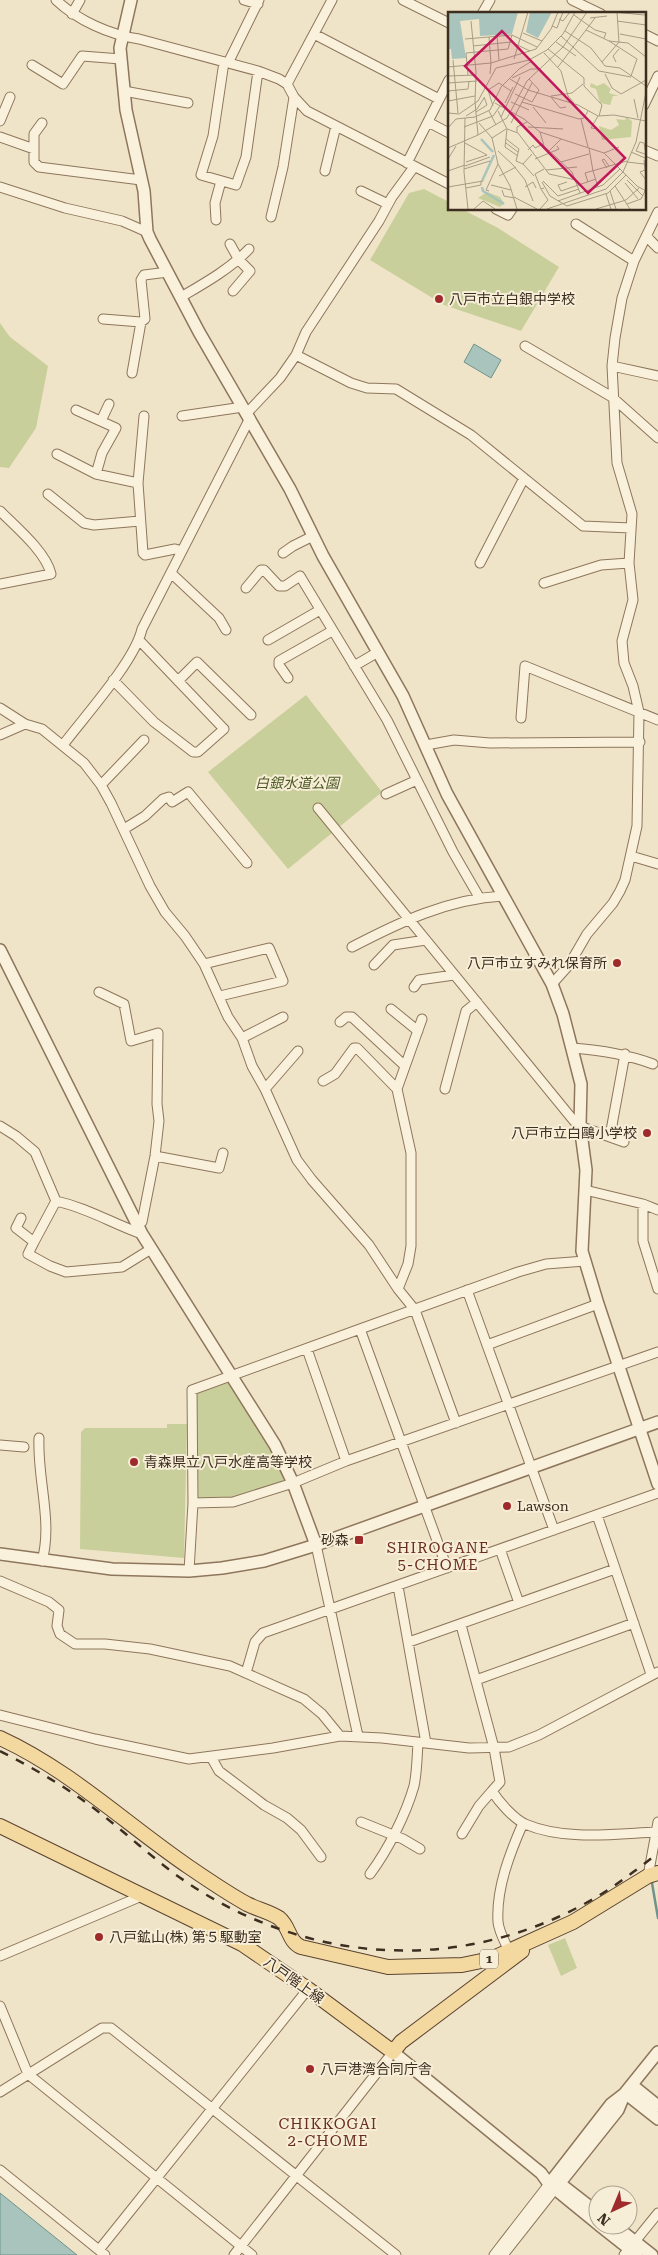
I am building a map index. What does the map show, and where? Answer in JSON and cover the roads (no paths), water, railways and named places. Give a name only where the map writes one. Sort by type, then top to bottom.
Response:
[{"type":"main road","name":"1","points":[[0,1738],[41,1759],[78,1783],[166,1850],[224,1890],[248,1904],[278,1917],[287,1926],[292,1941],[301,1948],[388,1967],[462,1965],[491,1959],[599,1908],[653,1875]]},
{"type":"main road","name":"八戸階上線","points":[[0,1826],[242,1944],[308,1989],[393,2052]]},
{"type":"main road","name":"1","points":[[393,2052],[402,2042],[508,1963],[534,1940]]},
{"type":"street","points":[[56,0],[72,14],[123,37],[139,39],[258,71],[287,84],[294,97],[308,111],[448,184]]},
{"type":"street","points":[[72,14],[80,0]]},
{"type":"street","points":[[131,0],[120,48],[124,91],[141,180],[147,232],[198,332],[290,489],[313,536],[403,696],[447,794],[552,984],[563,1014],[581,1084],[580,1125],[586,1170],[581,1233],[582,1251],[658,1484]]},
{"type":"street","points":[[244,0],[258,2],[226,62],[213,136],[201,175],[236,185],[246,157],[258,71]]},
{"type":"street","points":[[287,84],[332,0]]},
{"type":"street","points":[[404,0],[448,22]]},
{"type":"street","points":[[483,12],[490,0]]},
{"type":"street","points":[[572,0],[596,12]]},
{"type":"street","points":[[314,34],[439,99]]},
{"type":"street","points":[[646,35],[658,41]]},
{"type":"street","points":[[32,65],[63,84],[82,56],[121,59]]},
{"type":"street","points":[[646,101],[658,76]]},
{"type":"street","points":[[63,744],[113,680],[140,641],[142,629],[246,413],[280,378],[296,355],[306,332],[388,204],[410,165],[428,122],[448,82]]},
{"type":"street","points":[[124,91],[188,103]]},
{"type":"street","points":[[0,121],[10,97]]},
{"type":"street","points":[[271,218],[283,167],[294,97]]},
{"type":"street","points":[[428,122],[448,132]]},
{"type":"street","points":[[42,123],[34,134],[34,162],[39,167],[141,180]]},
{"type":"street","points":[[326,171],[336,126]]},
{"type":"street","points":[[0,137],[34,149]]},
{"type":"street","points":[[646,151],[658,156]]},
{"type":"street","points":[[216,220],[215,203],[221,181]]},
{"type":"street","points":[[0,186],[65,208],[122,221],[147,232]]},
{"type":"street","points":[[361,191],[388,204]]},
{"type":"street","points":[[498,210],[508,215],[511,210]]},
{"type":"street","points":[[552,984],[569,965],[587,934],[613,903],[625,880],[632,856],[638,810],[636,784],[640,742],[639,712],[633,686],[624,663],[622,641],[633,600],[629,563],[632,514],[617,462],[612,397],[612,366],[622,298],[634,261],[658,212]]},
{"type":"street","points":[[576,224],[634,261]]},
{"type":"street","points":[[647,237],[658,248]]},
{"type":"street","points":[[230,244],[239,260],[250,271],[232,291]]},
{"type":"street","points":[[180,297],[239,260],[249,248]]},
{"type":"street","points":[[132,373],[141,322],[145,319],[141,280],[144,275],[168,272]]},
{"type":"street","points":[[103,319],[141,322]]},
{"type":"street","points":[[525,346],[612,397],[658,438]]},
{"type":"street","points":[[296,355],[351,383],[367,388],[396,389],[471,435],[583,526],[631,528]]},
{"type":"street","points":[[612,366],[658,376]]},
{"type":"street","points":[[101,421],[109,404]]},
{"type":"street","points":[[76,410],[116,428],[102,453],[96,474]]},
{"type":"street","points":[[182,416],[246,413]]},
{"type":"street","points":[[144,416],[138,483],[143,553],[145,555],[175,549],[181,551]]},
{"type":"street","points":[[57,454],[96,474],[138,483]]},
{"type":"street","points":[[480,563],[524,478]]},
{"type":"street","points":[[48,494],[68,508],[84,523],[94,526],[140,521]]},
{"type":"street","points":[[0,511],[28,539],[50,566],[52,574],[0,584]]},
{"type":"street","points":[[283,553],[292,546],[313,536]]},
{"type":"street","points":[[544,582],[601,565],[629,563]]},
{"type":"street","points":[[246,588],[261,570],[264,570],[279,586],[284,586],[300,576],[387,720],[479,897]]},
{"type":"street","points":[[170,573],[219,618],[226,630]]},
{"type":"street","points":[[268,640],[320,610]]},
{"type":"street","points":[[288,678],[278,665],[279,661],[332,631]]},
{"type":"street","points":[[113,680],[154,722],[186,747],[198,752],[224,729],[140,641]]},
{"type":"street","points":[[354,666],[378,652]]},
{"type":"street","points":[[178,681],[197,662],[251,716]]},
{"type":"street","points":[[521,718],[526,666],[658,720]]},
{"type":"street","points":[[0,708],[25,724],[42,728],[63,744],[84,764],[100,785],[124,829],[150,886],[165,912],[185,936],[204,964],[228,1017],[242,1038],[252,1066],[304,1170],[369,1244],[398,1289],[415,1310],[456,1423]]},
{"type":"street","points":[[0,735],[25,724]]},
{"type":"street","points":[[100,785],[144,740]]},
{"type":"street","points":[[426,744],[454,740],[490,743],[640,742]]},
{"type":"street","points":[[386,794],[417,780]]},
{"type":"street","points":[[124,829],[145,816],[163,799],[169,797],[172,802],[188,792],[247,863]]},
{"type":"street","points":[[318,808],[574,1121],[624,1142]]},
{"type":"street","points":[[632,856],[658,864]]},
{"type":"street","points":[[352,947],[428,911],[479,897],[503,896]]},
{"type":"street","points":[[374,965],[393,945],[426,940]]},
{"type":"street","points":[[204,964],[269,948],[283,981],[220,996]]},
{"type":"street","points":[[0,950],[139,1230],[232,1374],[275,1445],[293,1483],[316,1545],[358,1736]]},
{"type":"street","points":[[414,988],[419,980],[454,974]]},
{"type":"street","points":[[99,992],[124,1004],[131,1041],[158,1033],[157,1104],[159,1121],[155,1156],[139,1230]]},
{"type":"street","points":[[445,1089],[466,1011],[477,1002]]},
{"type":"street","points":[[391,1009],[418,1030]]},
{"type":"street","points":[[242,1038],[283,1016]]},
{"type":"street","points":[[340,1022],[346,1017],[352,1017],[405,1066]]},
{"type":"street","points":[[398,1289],[408,1264],[411,1246],[411,1153],[397,1089],[422,1019]]},
{"type":"street","points":[[323,1081],[335,1074],[354,1048],[356,1048],[397,1089]]},
{"type":"street","points":[[572,1048],[625,1054],[653,1064]]},
{"type":"street","points":[[265,1089],[298,1051]]},
{"type":"street","points":[[610,1136],[625,1054]]},
{"type":"street","points":[[0,1126],[16,1136],[35,1152],[56,1201]]},
{"type":"street","points":[[155,1156],[219,1168],[223,1152]]},
{"type":"street","points":[[585,1190],[643,1204],[658,1210]]},
{"type":"street","points":[[56,1201],[76,1205],[139,1230]]},
{"type":"street","points":[[56,1201],[28,1254],[50,1266],[66,1272],[122,1267],[151,1249]]},
{"type":"street","points":[[643,1204],[643,1242],[658,1289]]},
{"type":"street","points":[[21,1218],[16,1228],[34,1242]]},
{"type":"street","points":[[189,1571],[193,1503],[192,1390],[467,1290],[546,1264],[585,1261]]},
{"type":"street","points":[[467,1290],[554,1530]]},
{"type":"street","points":[[487,1344],[598,1304]]},
{"type":"street","points":[[360,1329],[447,1568]]},
{"type":"street","points":[[307,1349],[346,1462]]},
{"type":"street","points":[[193,1503],[233,1502],[293,1483],[346,1462],[658,1352]]},
{"type":"street","points":[[0,1554],[112,1569],[189,1571],[264,1561],[316,1545],[658,1422]]},
{"type":"street","points":[[39,1438],[38,1452],[45,1510],[45,1551],[42,1561]]},
{"type":"street","points":[[0,1445],[24,1447]]},
{"type":"street","points":[[246,1673],[255,1642],[262,1634],[658,1493]]},
{"type":"street","points":[[0,1715],[95,1740],[189,1759],[340,1736],[358,1736],[469,1748],[509,1747],[539,1735],[654,1673],[634,1623],[597,1515]]},
{"type":"street","points":[[500,1549],[519,1603]]},
{"type":"street","points":[[409,1642],[615,1570]]},
{"type":"street","points":[[0,1581],[49,1602],[59,1610],[57,1626],[60,1634],[75,1644],[105,1644],[150,1649],[230,1666],[304,1699],[322,1714],[340,1736]]},
{"type":"street","points":[[370,1874],[392,1835],[414,1785],[422,1743],[409,1642],[398,1586]]},
{"type":"street","points":[[476,1680],[634,1623]]},
{"type":"street","points":[[462,1625],[494,1748],[500,1782],[479,1806],[462,1834]]},
{"type":"street","points":[[211,1757],[218,1770],[301,1830],[321,1857]]},
{"type":"street","points":[[492,1791],[498,1800],[523,1823],[542,1829],[581,1835],[657,1827],[653,1875]]},
{"type":"street","points":[[361,1822],[420,1848]]},
{"type":"street","points":[[509,1951],[498,1922],[500,1890],[513,1846],[523,1823]]},
{"type":"street","points":[[0,1956],[144,1895]]},
{"type":"street","points":[[0,2170],[102,2253],[156,2178],[308,1989]]},
{"type":"street","points":[[0,2006],[28,2074],[252,2255]]},
{"type":"street","points":[[0,2092],[102,2028],[111,2028],[396,2255]]},
{"type":"street","points":[[234,2255],[393,2052],[541,2173],[588,2214]]},
{"type":"street","points":[[503,2255],[612,2104],[629,2089],[658,2052]]},
{"type":"street","points":[[629,2089],[658,2106]]},
{"type":"street","points":[[629,2089],[658,2119]]},
{"type":"street","points":[[554,2184],[588,2206]]},
{"type":"street","points":[[494,2255],[554,2184]]},
{"type":"street","points":[[631,2250],[658,2213]]},
{"type":"street","points":[[613,2235],[631,2250],[652,2255]]},
{"type":"street","points":[[621,2235],[631,2250]]},
{"type":"water","points":[[474,344],[501,360],[491,378],[464,362]]},
{"type":"water","points":[[0,2193],[77,2255],[0,2255]]},
{"type":"waterway","points":[[652,1883],[658,1918]]},
{"type":"railway","points":[[0,1751],[41,1773],[80,1798],[179,1877],[226,1906],[276,1928],[327,1942],[379,1950],[431,1950],[484,1942],[536,1926],[596,1898],[658,1853]]},
{"type":"place","name":"八戸市立白銀中学校","points":[[439,299]]},
{"type":"place","name":"八戸市立すみれ保育所","points":[[617,963]]},
{"type":"place","name":"八戸市立白鷗小学校","points":[[647,1133]]},
{"type":"place","name":"青森県立八戸水産高等学校","points":[[134,1462]]},
{"type":"place","name":"Lawson","points":[[507,1506]]},
{"type":"place","name":"砂森","points":[[359,1540]]},
{"type":"place","name":"八戸鉱山(株) 第５駆動室","points":[[99,1937]]},
{"type":"place","name":"八戸港湾合同庁舎","points":[[310,2069]]},
{"type":"district","name":"SHIROGANE 5-CHOME","points":[[438,1556]]},
{"type":"district","name":"CHIKKOGAI 2-CHOME","points":[[328,2132]]},
{"type":"park label","name":"白銀水道公園","points":[[297,783]]}]
